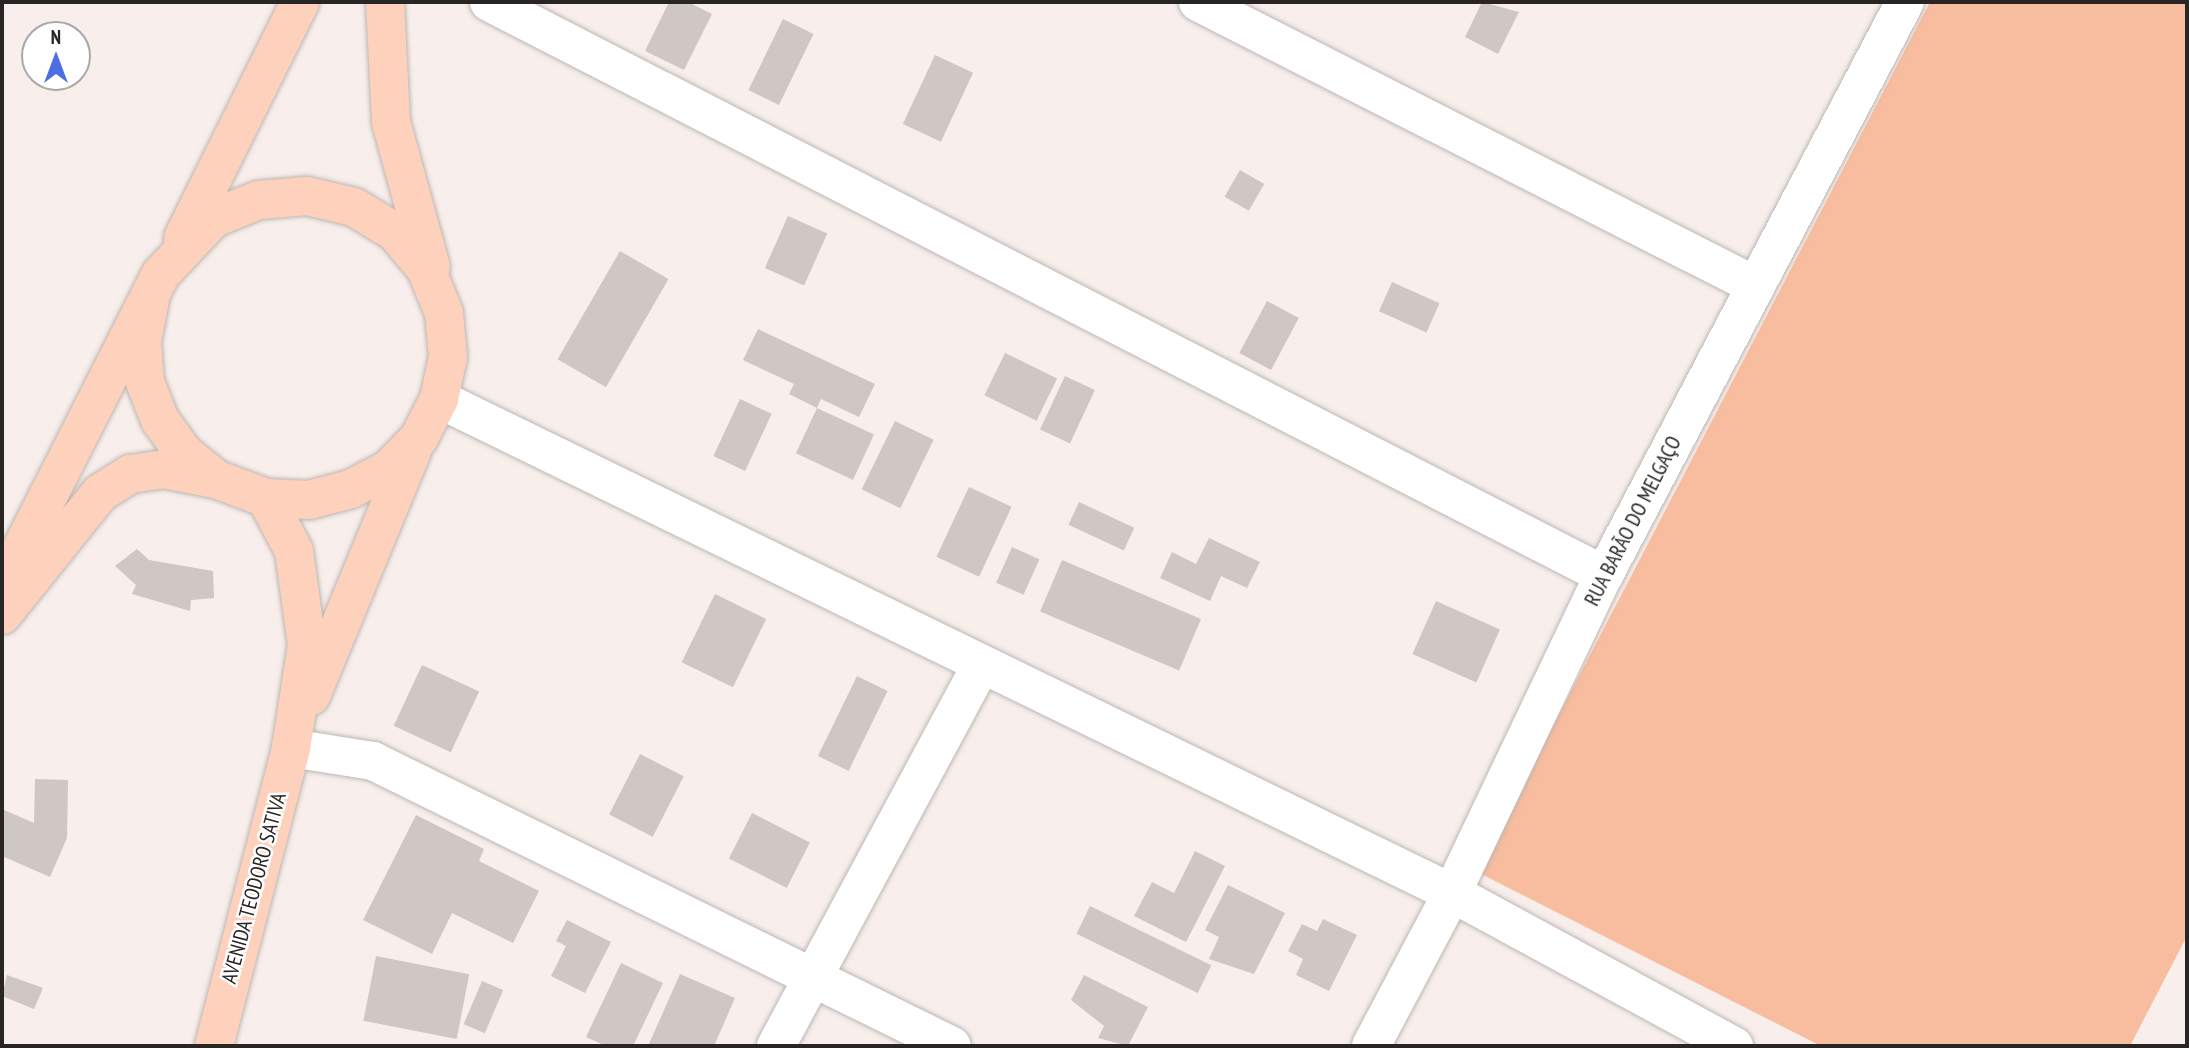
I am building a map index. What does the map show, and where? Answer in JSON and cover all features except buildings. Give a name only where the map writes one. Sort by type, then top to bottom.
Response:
[{"type":"main road","points":[[2,587],[177,250],[300,2]]},
{"type":"main road","points":[[293,739],[419,438],[439,400],[448,357],[444,313],[391,122],[385,2]]},
{"type":"main road","points":[[177,250],[214,218],[259,200],[307,196],[330,201],[354,207],[395,232],[426,268],[444,313]]},
{"type":"main road","points":[[149,300],[142,341],[155,407],[184,453],[216,479]]},
{"type":"main road","points":[[2,615],[100,493],[130,474],[163,469],[216,479],[266,498],[309,500],[351,489],[389,469],[419,438]]},
{"type":"main road","points":[[266,498],[294,551],[304,597],[307,645],[293,739]]},
{"type":"main road","name":"AVENIDA TEODORO SATIVA","points":[[214,1046],[293,739]]},
{"type":"street","points":[[489,2],[1604,575]]},
{"type":"street","points":[[1198,2],[1756,286]]},
{"type":"street","name":"RUA BARÃO DO MELGAÇO","points":[[1371,1046],[1452,893],[1604,575],[1905,2]]},
{"type":"street","points":[[439,400],[1452,893],[1734,1046]]},
{"type":"street","points":[[776,1046],[811,974],[981,666]]},
{"type":"street","points":[[293,739],[373,761],[811,974],[952,1046]]},
{"type":"shaded area","points":[[1930,2],[2187,2],[2187,936],[2130,1046],[1821,1046],[1477,872]]}]
